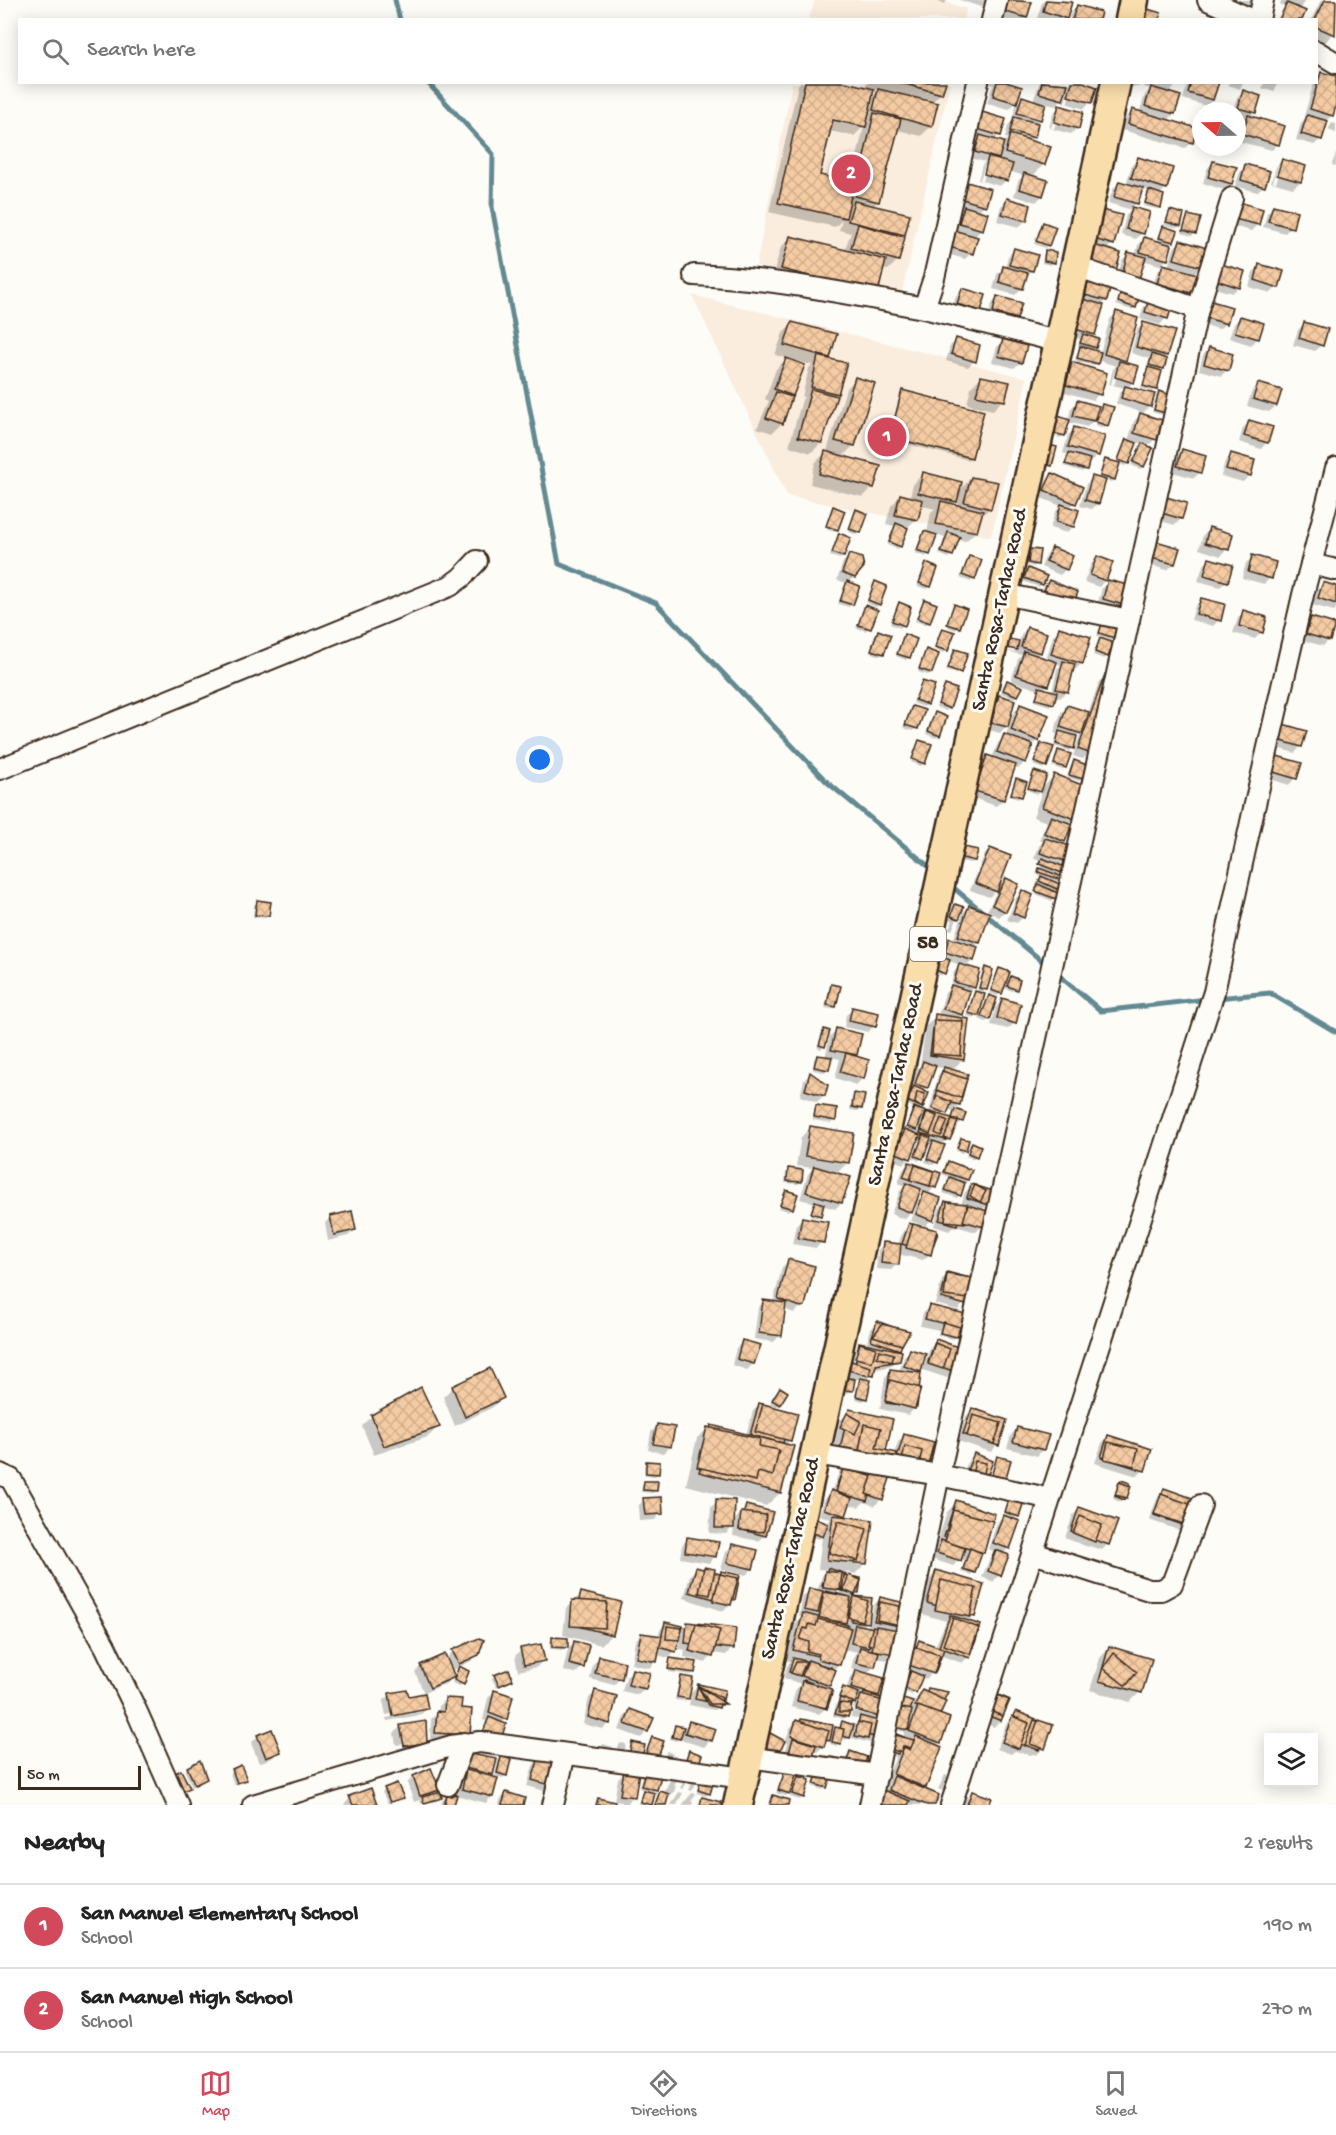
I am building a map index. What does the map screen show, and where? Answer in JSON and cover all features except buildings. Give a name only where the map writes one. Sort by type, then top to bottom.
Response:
[{"type":"highway","points":[[1130,18],[1134,0]]},
{"type":"highway","name":"Santa Rosa-Tarlac Road","points":[[744,1780],[1116,84]]},
{"type":"street","points":[[992,18],[997,0]]},
{"type":"street","points":[[1208,0],[1248,18]]},
{"type":"street","points":[[1259,18],[1263,0]]},
{"type":"street","points":[[1318,52],[1336,63]]},
{"type":"street","points":[[924,308],[934,278],[978,84]]},
{"type":"street","points":[[870,1805],[939,1475],[1198,309],[1232,198]]},
{"type":"street","points":[[1076,267],[1198,309]]},
{"type":"street","points":[[694,275],[828,290],[924,308],[1060,342]]},
{"type":"street","points":[[951,1805],[1214,992],[1252,813],[1336,468]]},
{"type":"street","points":[[0,769],[450,586],[477,561]]},
{"type":"street","points":[[1311,564],[1336,570]]},
{"type":"street","points":[[1004,594],[1129,620]]},
{"type":"street","points":[[815,1454],[939,1475],[1038,1496]]},
{"type":"street","points":[[0,1474],[10,1479],[105,1646],[178,1805]]},
{"type":"street","points":[[1033,1553],[1149,1590],[1161,1590],[1172,1584],[1201,1505]]},
{"type":"street","points":[[253,1805],[464,1743],[480,1742],[744,1780],[877,1775]]},
{"type":"street","points":[[448,1785],[464,1743]]},
{"type":"street","points":[[559,1803],[565,1754]]},
{"type":"shaded area","points":[[815,0],[939,0],[966,9],[964,18],[809,18]]},
{"type":"shaded area","points":[[792,84],[950,84],[900,301],[756,266]]},
{"type":"shaded area","points":[[692,295],[1027,378],[991,537],[787,496]]},
{"type":"waterway","points":[[395,0],[400,18]]},
{"type":"waterway","points":[[429,84],[493,154],[492,207],[559,564],[656,603],[827,782],[933,870]]},
{"type":"waterway","points":[[949,884],[1048,966]]},
{"type":"waterway","points":[[1055,972],[1101,1011],[1208,999]]},
{"type":"waterway","points":[[1217,998],[1270,993],[1336,1032]]},
{"type":"place","name":"San Manuel High School","points":[[851,174]]},
{"type":"place","name":"San Manuel Elementary School","points":[[887,437]]}]
